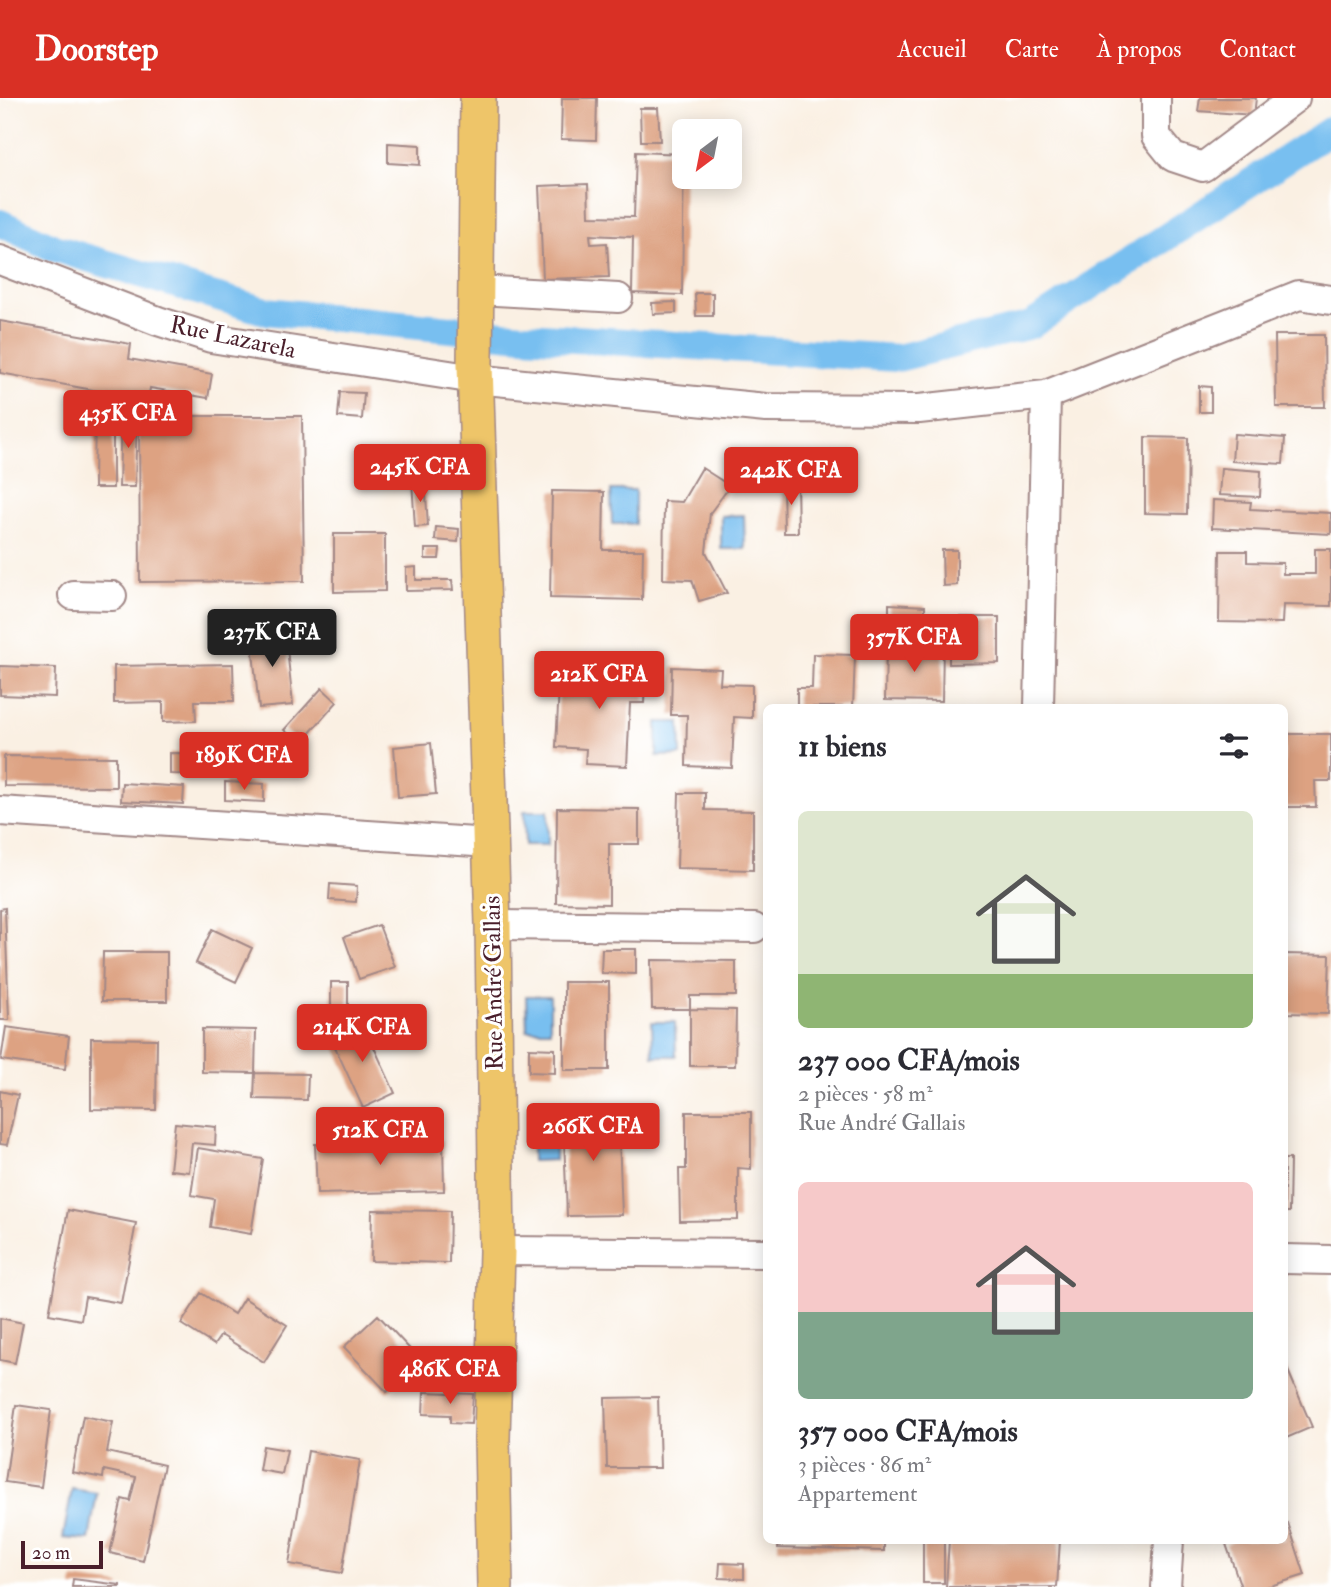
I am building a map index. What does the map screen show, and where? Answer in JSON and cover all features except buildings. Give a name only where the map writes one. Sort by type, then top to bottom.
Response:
[{"type":"main road","name":"Rue André Gallais","points":[[478,98],[475,372],[493,925],[497,1251],[492,1439],[495,1587]]},
{"type":"street","points":[[1156,98],[1156,136],[1173,157],[1203,167],[1295,98]]},
{"type":"street","name":"Rue Lazarela","points":[[0,260],[158,321],[211,338],[766,408],[919,409],[1046,395],[1298,295],[1331,300]]},
{"type":"street","points":[[477,297],[618,298]]},
{"type":"street","points":[[1039,704],[1046,395]]},
{"type":"street","points":[[73,595],[112,596]]},
{"type":"street","points":[[0,811],[490,844]]},
{"type":"street","points":[[493,925],[754,928]]},
{"type":"street","points":[[497,1251],[763,1253]]},
{"type":"street","points":[[1288,1259],[1331,1260]]},
{"type":"street","points":[[1167,1587],[1170,1544]]},
{"type":"water","points":[[611,490],[635,490],[635,524],[612,524]]},
{"type":"water","points":[[744,515],[745,549],[721,549],[721,516]]},
{"type":"water","points":[[657,722],[680,722],[681,755],[657,756]]},
{"type":"water","points":[[524,811],[548,811],[548,845],[525,845]]},
{"type":"water","points":[[526,996],[550,996],[550,1030],[527,1030]]},
{"type":"water","points":[[652,1022],[675,1022],[676,1056],[653,1056]]},
{"type":"water","points":[[532,1127],[555,1127],[555,1160],[532,1161]]},
{"type":"water","points":[[72,1489],[97,1493],[89,1540],[63,1538]]},
{"type":"waterway","points":[[0,223],[54,248],[265,311],[523,336],[898,358],[1031,325],[1331,130]]}]
